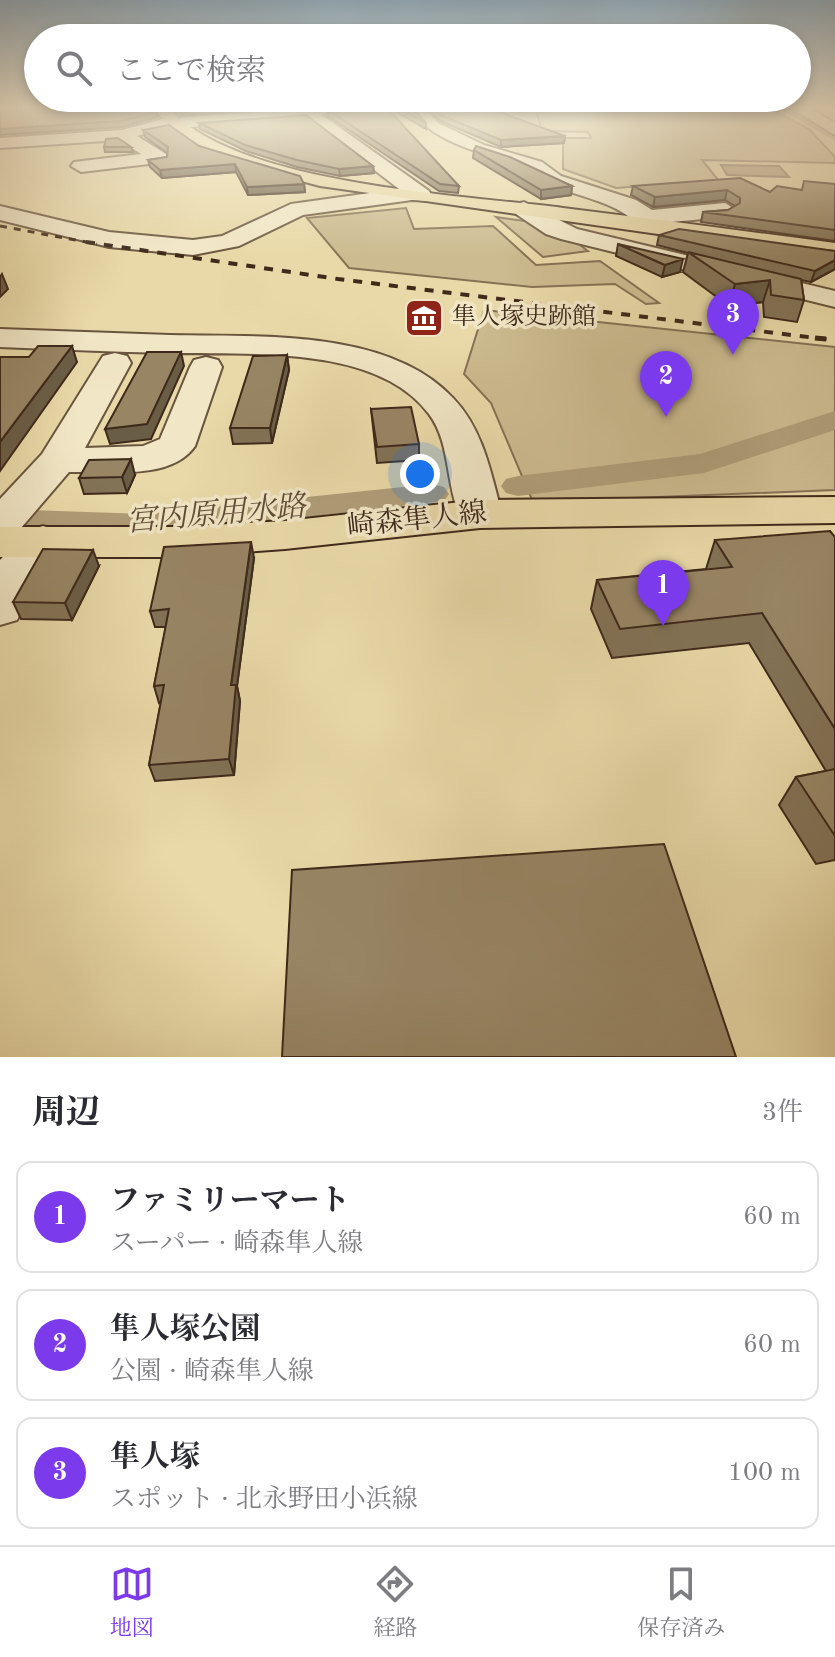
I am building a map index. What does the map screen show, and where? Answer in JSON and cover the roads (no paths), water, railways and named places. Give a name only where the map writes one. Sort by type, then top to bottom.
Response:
[{"type":"main road","points":[[238,157],[415,195],[649,222],[835,251]]},
{"type":"main road","name":"崎森隼人線","points":[[22,542],[176,542],[480,514],[835,510]]},
{"type":"street","points":[[17,167],[21,157]]},
{"type":"street","points":[[62,167],[158,157]]},
{"type":"street","points":[[371,157],[415,195]]},
{"type":"street","points":[[506,157],[535,166],[554,180],[628,205],[649,222],[725,210]]},
{"type":"street","points":[[0,213],[127,241],[199,247],[238,239],[282,214],[299,209],[415,195]]},
{"type":"street","points":[[524,209],[554,229],[569,234],[835,299]]},
{"type":"street","points":[[0,338],[280,347],[370,362],[412,379],[436,399],[461,436],[480,514]]},
{"type":"street","points":[[0,525],[58,461],[115,363]]},
{"type":"street","points":[[58,461],[150,458],[176,446],[206,367]]},
{"type":"street","points":[[0,607],[18,569],[22,542]]},
{"type":"waterway","name":"宮内原用水路","points":[[518,486],[704,463],[835,420]]},
{"type":"waterway","name":"宮内原用水路","points":[[0,520],[145,525],[432,494]]},
{"type":"railway","points":[[0,226],[87,242]]},
{"type":"railway","points":[[87,242],[338,279],[819,338]]},
{"type":"railway","points":[[87,242],[97,244]]},
{"type":"railway","points":[[815,338],[819,338]]},
{"type":"railway","points":[[819,338],[835,340]]},
{"type":"railway","points":[[819,338],[832,340]]},
{"type":"place","name":"隼人塚史跡館","points":[[424,318]]},
{"type":"place","name":"隼人塚","points":[[733,355]]},
{"type":"place","name":"隼人塚公園","points":[[666,417]]},
{"type":"place","name":"ファミリーマート","points":[[663,626]]}]
